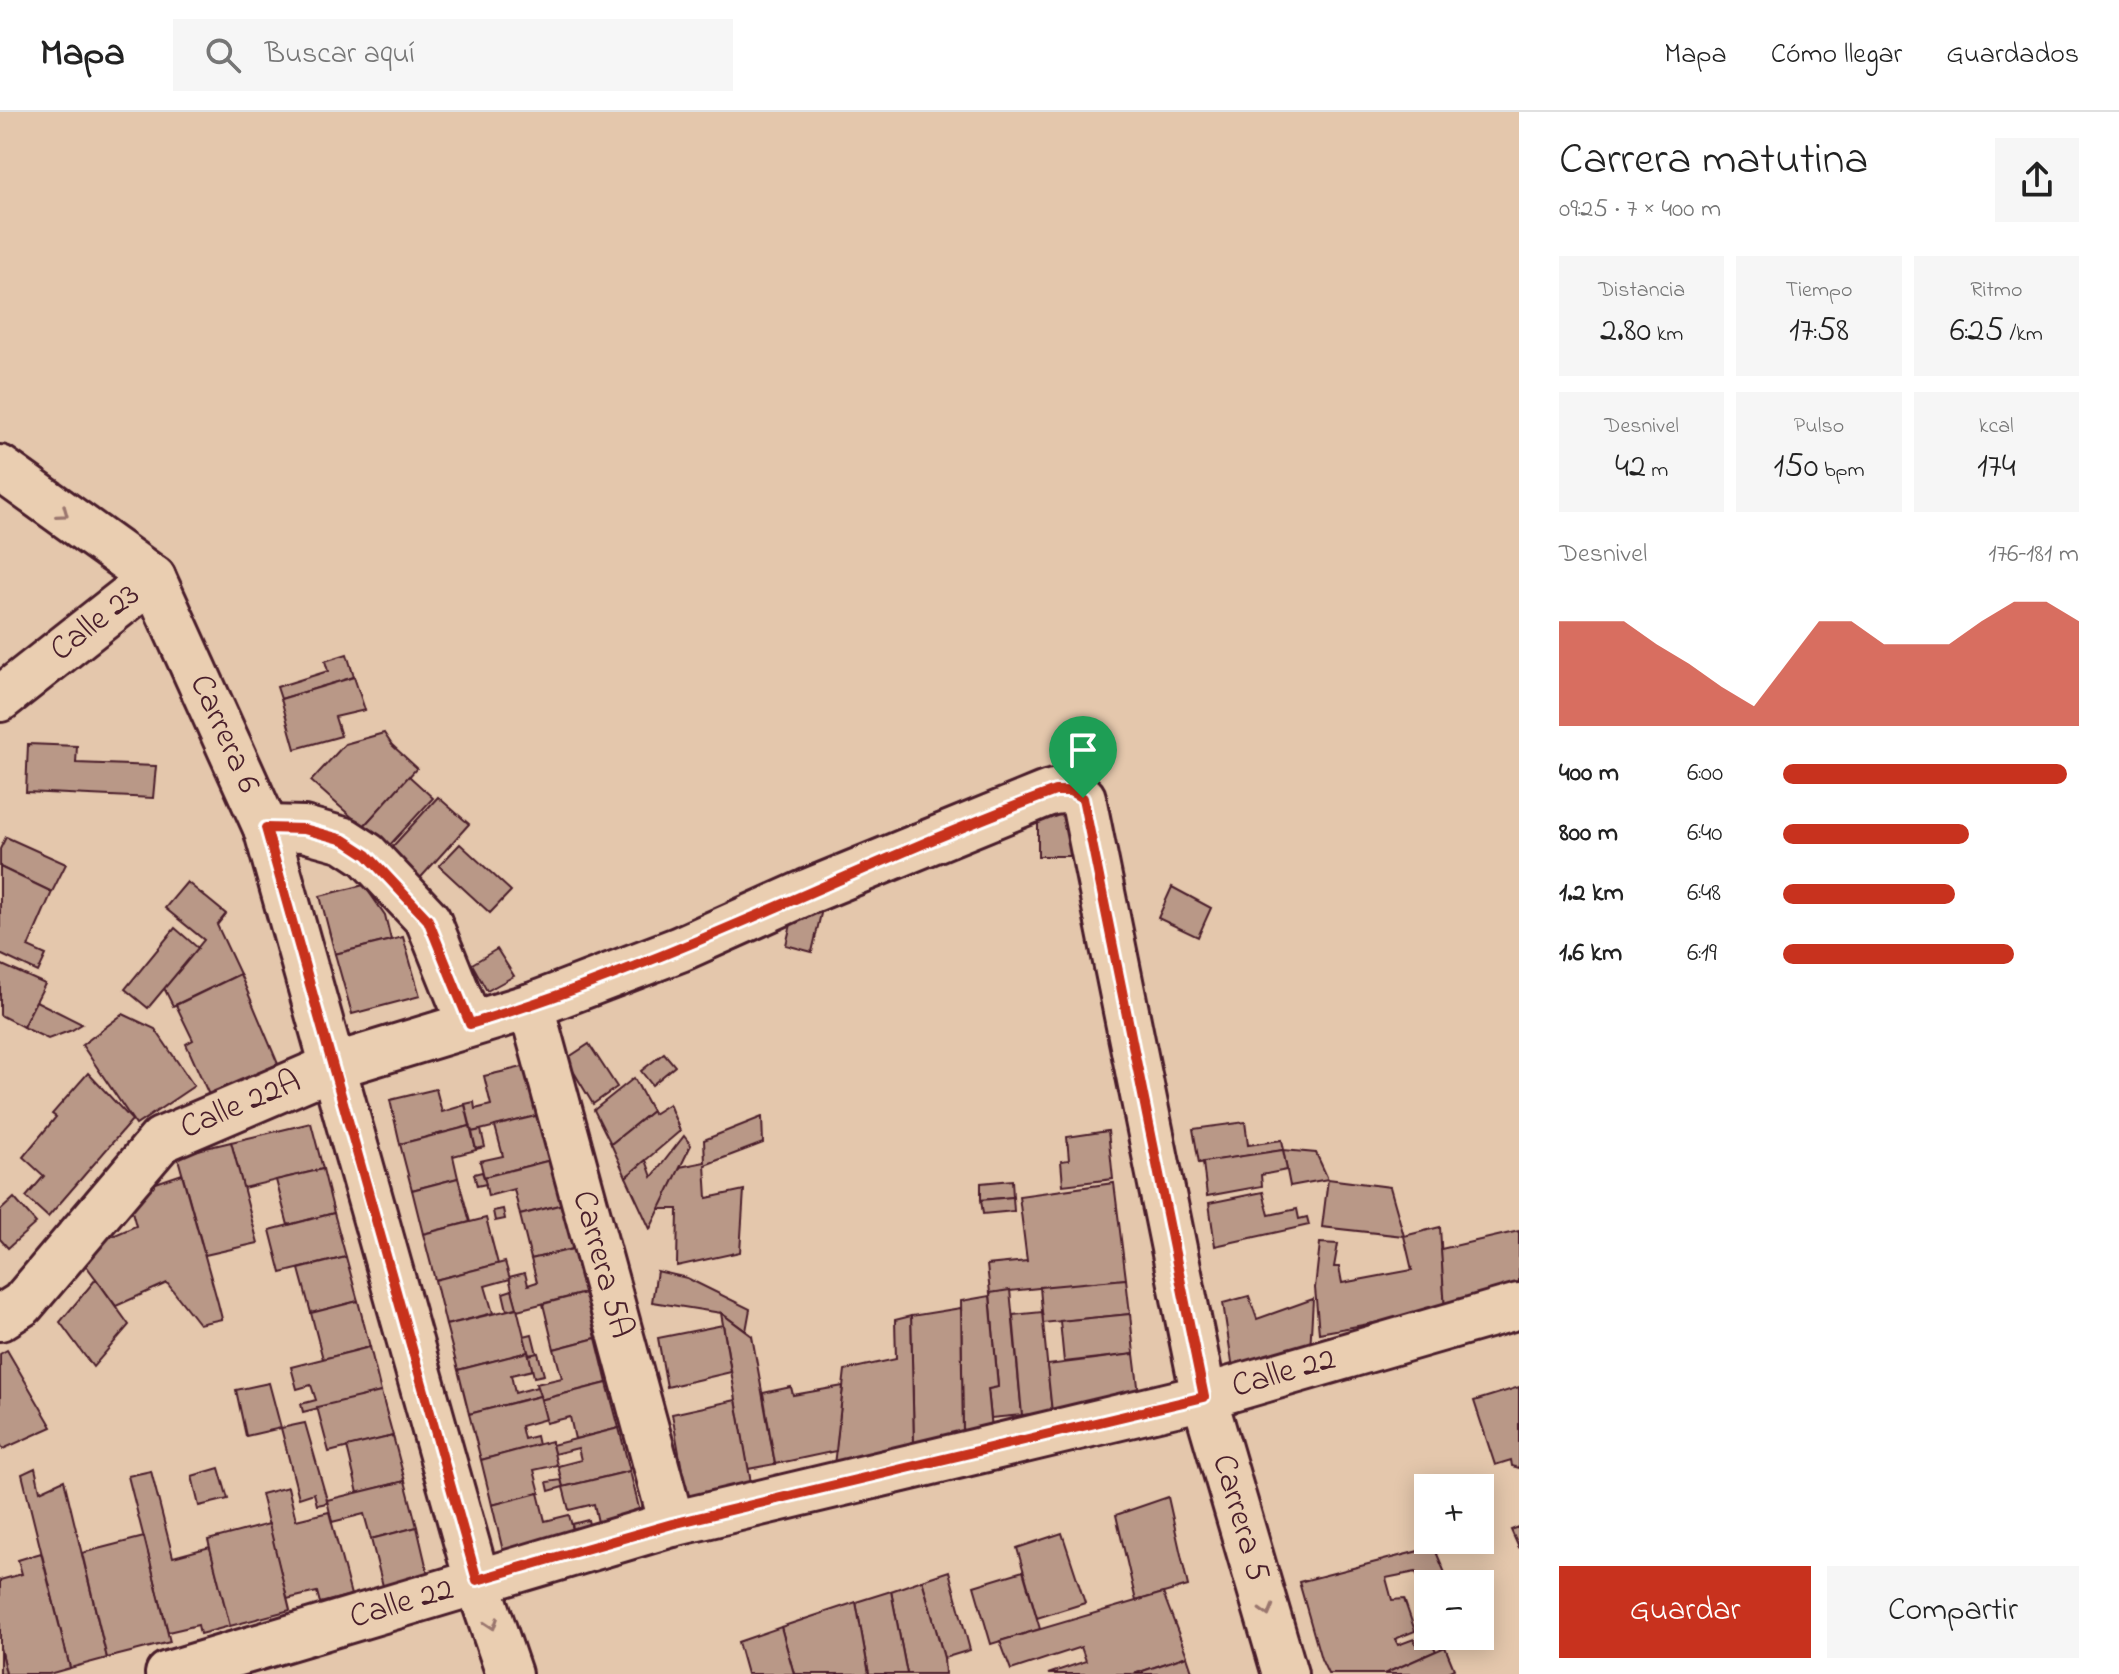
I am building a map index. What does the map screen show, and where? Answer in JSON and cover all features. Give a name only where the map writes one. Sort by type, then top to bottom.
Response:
[{"type":"street","name":"Carrera 6","points":[[0,468],[153,578],[266,828],[477,1580],[509,1674]]},
{"type":"street","name":"Calle 23","points":[[0,699],[153,578]]},
{"type":"street","name":"Calle 22A","points":[[0,1318],[22,1304],[161,1140],[334,1066],[531,1006],[680,949],[807,892],[1044,795],[1070,791],[1083,798]]},
{"type":"street","name":"Carrera 5","points":[[1083,798],[1204,1397],[1285,1674]]},
{"type":"street","points":[[266,828],[304,829],[344,840],[367,855],[428,920],[470,1024]]},
{"type":"street","name":"Carrera 5A","points":[[531,1006],[672,1524]]},
{"type":"street","name":"Calle 22","points":[[168,1674],[672,1524],[1204,1397],[1519,1306]]},
{"type":"building","points":[[347,654],[354,677],[281,699],[277,687],[328,671],[325,661]]},
{"type":"building","points":[[354,677],[365,710],[335,717],[341,736],[295,749],[281,699]]},
{"type":"building","points":[[384,733],[392,745],[417,768],[363,827],[311,781],[345,744]]},
{"type":"building","points":[[28,744],[77,746],[76,763],[156,766],[153,798],[26,792]]},
{"type":"building","points":[[409,776],[433,798],[388,847],[363,827]]},
{"type":"building","points":[[438,797],[469,824],[414,885],[383,857]]},
{"type":"building","points":[[1038,812],[1069,812],[1070,856],[1038,856]]},
{"type":"building","points":[[6,837],[66,864],[52,892],[0,867],[0,849]]},
{"type":"building","points":[[460,844],[511,891],[490,913],[439,866]]},
{"type":"building","points":[[0,867],[52,892],[28,947],[46,955],[38,972],[0,954]]},
{"type":"building","points":[[187,882],[226,914],[217,925],[240,974],[173,1006],[164,988],[204,940],[165,908]]},
{"type":"building","points":[[364,885],[385,915],[391,940],[335,954],[320,896]]},
{"type":"building","points":[[1172,887],[1211,908],[1198,937],[1158,918]]},
{"type":"building","points":[[797,899],[823,905],[812,952],[786,945]]},
{"type":"building","points":[[175,928],[198,948],[148,1008],[125,989]]},
{"type":"building","points":[[403,937],[420,996],[352,1014],[335,954]]},
{"type":"building","points":[[497,949],[514,976],[487,991],[472,964]]},
{"type":"building","points":[[0,964],[45,984],[23,1027],[0,1015]]},
{"type":"building","points":[[240,974],[278,1064],[209,1095],[186,1044],[193,1040],[176,1005]]},
{"type":"building","points":[[36,1001],[82,1024],[48,1039],[23,1027]]},
{"type":"building","points":[[123,1014],[155,1029],[194,1086],[136,1125],[82,1045]]},
{"type":"building","points":[[589,1044],[617,1087],[593,1104],[566,1059]]},
{"type":"building","points":[[664,1053],[675,1066],[652,1085],[641,1071]]},
{"type":"building","points":[[527,1066],[540,1115],[472,1132],[465,1104],[474,1102],[475,1109],[491,1105],[484,1076]]},
{"type":"building","points":[[88,1073],[132,1120],[48,1217],[26,1197],[44,1176],[23,1157],[56,1117],[52,1114]]},
{"type":"building","points":[[634,1078],[652,1111],[611,1144],[594,1110]]},
{"type":"building","points":[[436,1089],[442,1112],[465,1105],[470,1126],[400,1144],[390,1100]]},
{"type":"building","points":[[669,1104],[680,1131],[626,1177],[611,1144],[652,1111],[653,1114]]},
{"type":"building","points":[[540,1115],[551,1160],[484,1177],[480,1161],[503,1156],[495,1126]]},
{"type":"building","points":[[762,1117],[763,1143],[705,1165],[707,1198],[744,1190],[740,1252],[677,1266],[678,1209],[659,1209],[680,1167],[705,1162],[704,1140]]},
{"type":"building","points":[[1245,1122],[1248,1145],[1282,1140],[1284,1150],[1199,1163],[1193,1129]]},
{"type":"building","points":[[311,1123],[323,1169],[243,1188],[231,1142]]},
{"type":"building","points":[[470,1126],[476,1150],[453,1156],[458,1178],[412,1190],[400,1144]]},
{"type":"building","points":[[481,1130],[485,1147],[476,1149],[472,1132]]},
{"type":"building","points":[[1108,1131],[1113,1179],[1063,1185],[1061,1161],[1069,1160],[1067,1137]]},
{"type":"building","points":[[684,1136],[691,1145],[650,1229],[626,1177],[646,1160],[652,1177]]},
{"type":"building","points":[[231,1142],[258,1243],[205,1255],[177,1155]]},
{"type":"building","points":[[1283,1150],[1316,1153],[1328,1179],[1290,1186]]},
{"type":"building","points":[[1283,1150],[1287,1170],[1261,1175],[1262,1186],[1207,1196],[1203,1162]]},
{"type":"building","points":[[551,1160],[563,1204],[520,1215],[514,1189],[488,1196],[484,1177]]},
{"type":"building","points":[[323,1169],[334,1213],[288,1225],[276,1180]]},
{"type":"building","points":[[482,1172],[486,1184],[477,1186],[474,1174]]},
{"type":"building","points":[[182,1174],[222,1319],[199,1324],[167,1283],[116,1306],[85,1264],[80,1250],[136,1226],[127,1193]]},
{"type":"building","points":[[458,1178],[470,1222],[423,1234],[412,1190]]},
{"type":"building","points":[[1328,1179],[1390,1187],[1404,1236],[1322,1227]]},
{"type":"building","points":[[1012,1180],[1013,1197],[981,1200],[981,1183]]},
{"type":"building","points":[[1114,1183],[1126,1279],[990,1293],[987,1265],[1027,1261],[1019,1196]]},
{"type":"building","points":[[1263,1192],[1269,1215],[1297,1209],[1299,1219],[1307,1217],[1309,1225],[1215,1246],[1209,1203]]},
{"type":"building","points":[[1013,1197],[1014,1211],[983,1214],[981,1200]]},
{"type":"building","points":[[14,1198],[36,1223],[8,1248],[0,1239],[0,1211]]},
{"type":"building","points":[[563,1204],[573,1249],[531,1259],[520,1215]]},
{"type":"building","points":[[503,1209],[505,1219],[495,1221],[493,1211]]},
{"type":"building","points":[[334,1213],[346,1257],[281,1273],[270,1230]]},
{"type":"building","points":[[486,1218],[498,1264],[435,1280],[423,1234]]},
{"type":"building","points":[[1440,1227],[1445,1310],[1319,1333],[1315,1288],[1320,1243],[1338,1244],[1334,1267],[1339,1267],[1342,1283],[1412,1270],[1404,1236]]},
{"type":"building","points":[[1519,1231],[1519,1287],[1445,1310],[1441,1249]]},
{"type":"building","points":[[573,1249],[585,1293],[517,1310],[509,1277],[525,1273],[528,1285],[537,1282],[531,1259]]},
{"type":"building","points":[[346,1257],[358,1301],[311,1313],[299,1269]]},
{"type":"building","points":[[505,1262],[510,1279],[485,1286],[493,1313],[446,1325],[435,1280]]},
{"type":"building","points":[[657,1271],[687,1278],[750,1309],[746,1331],[721,1313],[652,1302]]},
{"type":"building","points":[[96,1279],[129,1325],[93,1367],[60,1322]]},
{"type":"building","points":[[1126,1279],[1130,1314],[1043,1323],[1040,1287]]},
{"type":"building","points":[[512,1290],[517,1308],[507,1310],[503,1293]]},
{"type":"building","points":[[1010,1290],[1022,1415],[991,1418],[988,1389],[998,1387],[990,1293]]},
{"type":"building","points":[[585,1293],[596,1338],[554,1349],[543,1304]]},
{"type":"building","points":[[990,1296],[998,1387],[988,1389],[992,1429],[963,1436],[961,1301]]},
{"type":"building","points":[[1249,1296],[1257,1319],[1313,1299],[1310,1351],[1234,1376],[1223,1303]]},
{"type":"building","points":[[358,1301],[370,1347],[323,1359],[311,1313]]},
{"type":"building","points":[[517,1308],[528,1352],[458,1370],[446,1325]]},
{"type":"building","points":[[961,1308],[963,1436],[914,1447],[911,1316]]},
{"type":"building","points":[[1042,1312],[1052,1412],[1022,1415],[1013,1315]]},
{"type":"building","points":[[721,1313],[752,1336],[775,1464],[748,1469]]},
{"type":"building","points":[[1130,1314],[1134,1354],[1064,1362],[1060,1321]]},
{"type":"building","points":[[911,1316],[914,1447],[834,1465],[845,1370],[896,1359],[895,1320]]},
{"type":"building","points":[[723,1325],[731,1372],[667,1387],[658,1338]]},
{"type":"building","points":[[532,1334],[537,1354],[529,1355],[524,1336]]},
{"type":"building","points":[[596,1338],[607,1383],[540,1400],[536,1384],[562,1378],[554,1349]]},
{"type":"building","points":[[370,1347],[381,1392],[303,1412],[301,1404],[316,1400],[311,1385],[297,1389],[291,1367]]},
{"type":"building","points":[[7,1350],[52,1427],[3,1449],[0,1444],[0,1354]]},
{"type":"building","points":[[528,1352],[533,1370],[511,1375],[515,1393],[537,1387],[540,1396],[469,1414],[458,1370]]},
{"type":"building","points":[[538,1353],[544,1375],[534,1377],[529,1355]]},
{"type":"building","points":[[1134,1354],[1140,1402],[1052,1412],[1047,1365]]},
{"type":"building","points":[[269,1383],[281,1428],[246,1436],[236,1390]]},
{"type":"building","points":[[607,1383],[619,1428],[575,1439],[570,1417],[546,1423],[540,1400]]},
{"type":"building","points":[[843,1386],[836,1451],[775,1464],[763,1393],[791,1387],[793,1395]]},
{"type":"building","points":[[1519,1387],[1519,1468],[1512,1466],[1511,1460],[1495,1465],[1474,1401]]},
{"type":"building","points":[[381,1392],[393,1436],[329,1452],[317,1407]]},
{"type":"building","points":[[540,1396],[546,1419],[521,1426],[524,1439],[536,1436],[538,1445],[481,1460],[469,1414]]},
{"type":"building","points":[[736,1400],[751,1483],[687,1498],[672,1414]]},
{"type":"building","points":[[305,1423],[327,1503],[317,1505],[314,1493],[299,1498],[281,1428]]},
{"type":"building","points":[[619,1428],[630,1471],[563,1487],[558,1466],[581,1460],[578,1448],[554,1454],[552,1445]]},
{"type":"building","points":[[393,1436],[405,1481],[358,1493],[347,1447]]},
{"type":"building","points":[[551,1441],[557,1465],[534,1470],[540,1493],[492,1505],[481,1460]]},
{"type":"building","points":[[35,1468],[40,1491],[64,1480],[107,1658],[70,1668],[22,1474]]},
{"type":"building","points":[[219,1468],[228,1499],[199,1506],[192,1476]]},
{"type":"building","points":[[151,1471],[173,1557],[210,1547],[230,1626],[200,1634],[198,1625],[168,1632],[128,1476]]},
{"type":"building","points":[[630,1471],[641,1516],[599,1527],[594,1504],[569,1510],[563,1487]]},
{"type":"building","points":[[561,1480],[563,1487],[549,1491],[547,1482]]},
{"type":"building","points":[[405,1481],[417,1527],[371,1539],[364,1514],[332,1522],[327,1500]]},
{"type":"building","points":[[288,1487],[296,1520],[329,1512],[351,1595],[320,1603],[317,1592],[287,1599],[261,1494]]},
{"type":"building","points":[[538,1493],[545,1521],[569,1515],[574,1533],[503,1551],[492,1505]]},
{"type":"building","points":[[1168,1497],[1188,1586],[1136,1601],[1116,1515]]},
{"type":"building","points":[[588,1520],[590,1528],[574,1533],[572,1524]]},
{"type":"building","points":[[269,1524],[290,1610],[230,1626],[208,1540]]},
{"type":"building","points":[[417,1527],[428,1574],[383,1586],[371,1539]]},
{"type":"building","points":[[1519,1527],[1519,1548],[1511,1530]]},
{"type":"building","points":[[1062,1533],[1085,1603],[1037,1618],[1017,1548]]},
{"type":"building","points":[[144,1537],[170,1642],[107,1658],[82,1553]]},
{"type":"building","points":[[1414,1552],[1437,1554],[1444,1570],[1414,1570],[1386,1578],[1392,1600],[1404,1599],[1414,1628],[1414,1631],[1395,1639],[1398,1645],[1414,1639],[1414,1650],[1436,1651],[1384,1674],[1328,1674],[1299,1582]]},
{"type":"building","points":[[41,1553],[70,1668],[49,1674],[6,1674],[0,1648],[0,1580],[22,1574],[18,1560]]},
{"type":"building","points":[[949,1571],[970,1650],[944,1658],[922,1580]]},
{"type":"building","points":[[1023,1571],[1040,1629],[991,1644],[974,1586]]},
{"type":"building","points":[[922,1580],[944,1658],[945,1674],[907,1674],[891,1591]]},
{"type":"building","points":[[891,1591],[907,1674],[869,1674],[856,1602]]},
{"type":"building","points":[[1163,1593],[1187,1656],[1134,1674],[1048,1674],[1086,1661],[1081,1647],[1011,1670],[1000,1641]]},
{"type":"building","points":[[856,1602],[869,1674],[794,1674],[781,1627]]},
{"type":"building","points":[[781,1627],[794,1674],[747,1674],[738,1642]]},
{"type":"building","points":[[0,1648],[6,1674],[0,1674]]},
{"type":"building","points":[[1438,1650],[1446,1650],[1454,1669],[1443,1674],[1384,1674]]},
{"type":"building","points":[[1187,1656],[1193,1674],[1134,1674]]},
{"type":"route","points":[[1055,791],[1070,791],[1083,798],[1204,1397],[672,1524],[477,1580],[266,828],[304,829],[344,840],[367,855],[428,920],[470,1024],[531,1006],[680,949],[807,892],[1055,791]]}]
